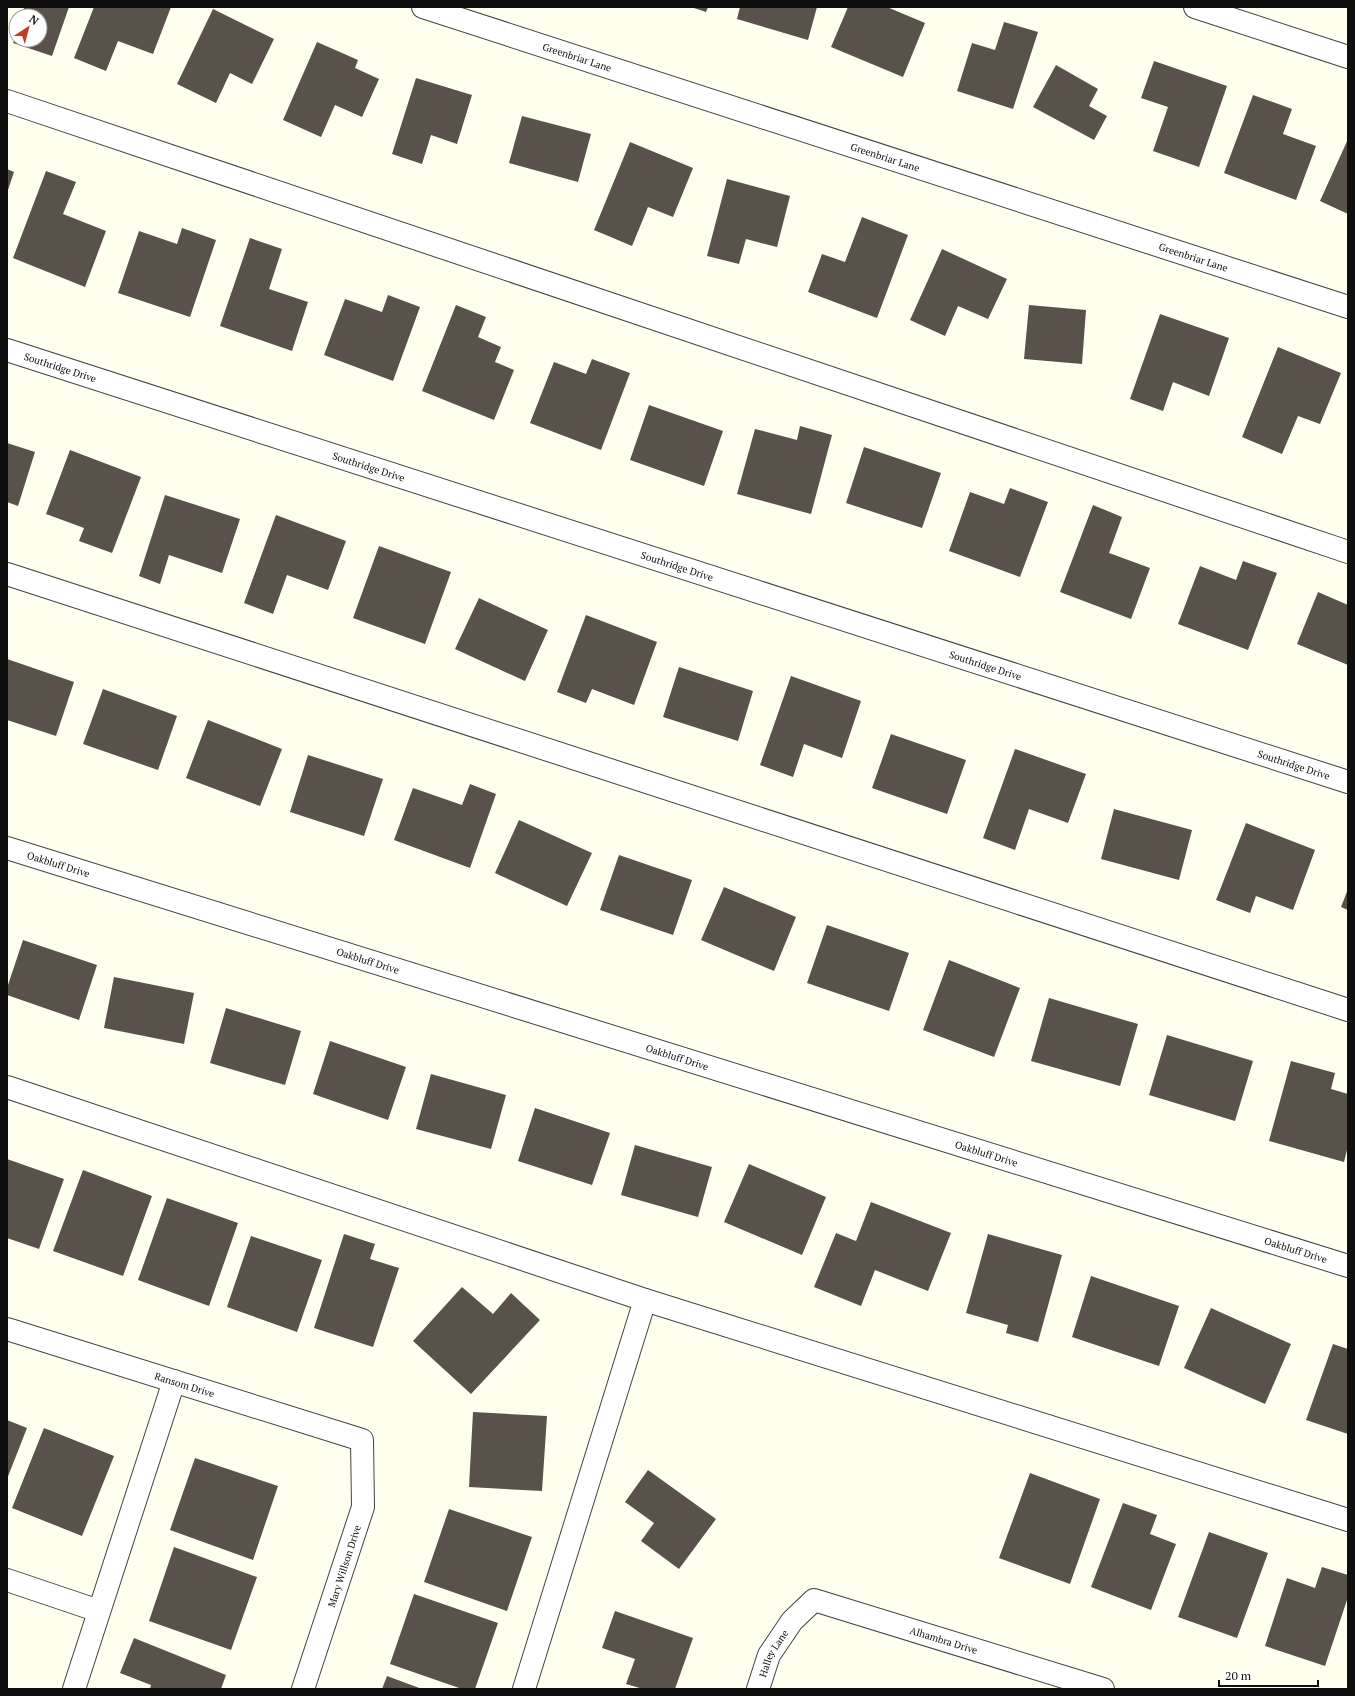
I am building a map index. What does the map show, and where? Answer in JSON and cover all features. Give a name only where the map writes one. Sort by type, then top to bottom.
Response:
[{"type":"street","name":"Greenbriar Lane","points":[[424,7],[1348,307]]},
{"type":"street","points":[[1195,7],[1348,56]]},
{"type":"street","points":[[7,100],[1348,552]]},
{"type":"street","name":"Southridge Drive","points":[[7,350],[1348,782]]},
{"type":"street","points":[[7,574],[1348,1010]]},
{"type":"street","name":"Oakbluff Drive","points":[[7,848],[1348,1266]]},
{"type":"street","points":[[7,1087],[645,1300],[1348,1520]]},
{"type":"street","points":[[524,1689],[645,1300]]},
{"type":"street","name":"Ransom Drive","points":[[7,1329],[362,1440]]},
{"type":"street","points":[[74,1689],[174,1381]]},
{"type":"street","name":"Mary Willson Drive","points":[[303,1689],[363,1507],[362,1440]]},
{"type":"street","points":[[7,1580],[99,1610]]},
{"type":"street","name":"Alhambra Drive","points":[[792,1621],[814,1600],[1103,1689]]},
{"type":"street","name":"Halley Lane","points":[[758,1689],[769,1655],[792,1621]]},
{"type":"building","points":[[21,7],[69,7],[52,56],[28,48],[48,48],[48,8]]},
{"type":"building","points":[[94,7],[171,7],[153,54],[118,41],[106,71],[74,58]]},
{"type":"building","points":[[691,7],[708,7],[706,12]]},
{"type":"building","points":[[740,7],[817,7],[808,40],[737,19]]},
{"type":"building","points":[[848,7],[887,7],[925,23],[903,77],[831,47]]},
{"type":"building","points":[[213,9],[274,39],[252,84],[230,73],[216,103],[177,84]]},
{"type":"building","points":[[1004,22],[1038,32],[1013,109],[957,91],[972,43],[995,50]]},
{"type":"building","points":[[317,42],[358,60],[355,68],[379,79],[362,117],[335,105],[321,137],[283,120]]},
{"type":"building","points":[[1154,61],[1227,86],[1199,167],[1153,151],[1168,107],[1141,98]]},
{"type":"building","points":[[1056,65],[1098,89],[1089,106],[1107,116],[1094,140],[1033,107]]},
{"type":"building","points":[[416,78],[472,95],[457,144],[431,135],[422,164],[392,154]]},
{"type":"building","points":[[1253,95],[1292,109],[1283,134],[1316,146],[1296,200],[1224,173]]},
{"type":"building","points":[[522,116],[591,134],[578,182],[509,163]]},
{"type":"building","points":[[1348,139],[1348,214],[1320,201]]},
{"type":"building","points":[[630,142],[693,168],[673,217],[648,207],[632,246],[594,230]]},
{"type":"building","points":[[7,169],[14,172],[7,193]]},
{"type":"building","points":[[46,171],[76,182],[63,214],[106,231],[85,287],[13,258]]},
{"type":"building","points":[[727,179],[790,196],[777,247],[746,239],[739,264],[707,256]]},
{"type":"building","points":[[862,217],[908,235],[877,318],[808,292],[822,254],[845,262]]},
{"type":"building","points":[[182,228],[216,240],[190,317],[118,293],[139,231],[177,244]]},
{"type":"building","points":[[250,238],[282,249],[269,289],[308,302],[292,351],[220,326]]},
{"type":"building","points":[[942,249],[1007,279],[988,319],[958,306],[945,336],[910,320]]},
{"type":"building","points":[[388,295],[420,307],[393,381],[324,355],[345,299],[382,312]]},
{"type":"building","points":[[456,305],[486,317],[478,337],[501,347],[495,362],[514,370],[494,420],[422,391]]},
{"type":"building","points":[[1029,305],[1086,310],[1082,364],[1024,359]]},
{"type":"building","points":[[1160,314],[1229,338],[1209,396],[1173,382],[1163,411],[1130,399]]},
{"type":"building","points":[[1278,347],[1341,373],[1320,424],[1298,416],[1282,454],[1242,437]]},
{"type":"building","points":[[592,359],[630,373],[601,450],[530,423],[554,362],[586,374]]},
{"type":"building","points":[[649,405],[723,431],[704,486],[630,460]]},
{"type":"building","points":[[800,426],[832,435],[811,514],[737,494],[755,429],[797,440]]},
{"type":"building","points":[[7,443],[35,452],[18,506],[7,502]]},
{"type":"building","points":[[864,447],[941,473],[922,528],[846,503]]},
{"type":"building","points":[[70,450],[141,477],[112,553],[79,541],[84,528],[46,514]]},
{"type":"building","points":[[1010,488],[1048,502],[1020,577],[949,551],[970,492],[1004,504]]},
{"type":"building","points":[[165,495],[240,519],[222,573],[169,555],[160,584],[139,576]]},
{"type":"building","points":[[1093,505],[1122,517],[1109,553],[1150,568],[1131,619],[1060,592]]},
{"type":"building","points":[[276,515],[346,541],[328,590],[287,575],[273,614],[244,603]]},
{"type":"building","points":[[379,546],[451,572],[425,644],[353,618]]},
{"type":"building","points":[[1243,561],[1277,573],[1248,650],[1178,624],[1200,566],[1236,580]]},
{"type":"building","points":[[1318,592],[1348,605],[1348,665],[1297,644]]},
{"type":"building","points":[[479,598],[548,630],[525,681],[455,649]]},
{"type":"building","points":[[586,615],[657,642],[634,705],[592,689],[586,703],[557,692]]},
{"type":"building","points":[[7,659],[74,682],[56,736],[7,720]]},
{"type":"building","points":[[679,667],[753,691],[738,741],[663,717]]},
{"type":"building","points":[[791,676],[861,701],[842,758],[804,744],[793,777],[760,765]]},
{"type":"building","points":[[103,689],[177,716],[158,770],[83,744]]},
{"type":"building","points":[[208,720],[282,749],[260,806],[186,778]]},
{"type":"building","points":[[891,734],[966,760],[947,814],[872,788]]},
{"type":"building","points":[[1015,749],[1086,774],[1068,823],[1029,809],[1015,850],[983,838]]},
{"type":"building","points":[[308,755],[383,779],[364,836],[290,812]]},
{"type":"building","points":[[470,784],[496,794],[470,868],[394,840],[413,788],[462,805]]},
{"type":"building","points":[[1114,809],[1192,830],[1179,880],[1101,859]]},
{"type":"building","points":[[519,820],[592,853],[567,906],[495,873]]},
{"type":"building","points":[[1246,823],[1315,850],[1293,910],[1256,896],[1250,913],[1216,900]]},
{"type":"building","points":[[619,855],[692,880],[673,935],[600,910]]},
{"type":"building","points":[[724,887],[796,917],[774,971],[701,940]]},
{"type":"building","points":[[1348,889],[1348,910],[1341,907]]},
{"type":"building","points":[[827,925],[909,953],[889,1011],[807,983]]},
{"type":"building","points":[[23,940],[97,965],[79,1020],[7,995],[7,988]]},
{"type":"building","points":[[949,960],[1020,988],[994,1057],[923,1030]]},
{"type":"building","points":[[114,977],[194,993],[184,1044],[104,1028]]},
{"type":"building","points":[[1049,998],[1138,1024],[1120,1086],[1031,1061]]},
{"type":"building","points":[[226,1008],[301,1031],[285,1085],[210,1063]]},
{"type":"building","points":[[1167,1035],[1253,1061],[1235,1121],[1149,1095]]},
{"type":"building","points":[[330,1041],[406,1067],[388,1120],[313,1094]]},
{"type":"building","points":[[1291,1061],[1335,1073],[1331,1089],[1348,1094],[1348,1146],[1344,1162],[1269,1141]]},
{"type":"building","points":[[431,1074],[506,1095],[491,1149],[416,1129]]},
{"type":"building","points":[[535,1108],[610,1133],[592,1185],[518,1161]]},
{"type":"building","points":[[635,1145],[712,1167],[698,1217],[621,1195]]},
{"type":"building","points":[[7,1159],[64,1179],[39,1249],[7,1238]]},
{"type":"building","points":[[749,1164],[826,1197],[802,1255],[724,1222]]},
{"type":"building","points":[[83,1170],[152,1196],[123,1276],[53,1251]]},
{"type":"building","points":[[167,1198],[238,1223],[209,1306],[138,1280]]},
{"type":"building","points":[[871,1202],[951,1233],[928,1291],[875,1270],[861,1306],[814,1287],[836,1233],[856,1241]]},
{"type":"building","points":[[344,1234],[375,1244],[370,1259],[399,1268],[373,1347],[314,1328]]},
{"type":"building","points":[[988,1234],[1062,1255],[1038,1342],[1006,1333],[1008,1325],[966,1313]]},
{"type":"building","points":[[251,1236],[322,1260],[297,1332],[227,1307]]},
{"type":"building","points":[[1091,1276],[1179,1306],[1159,1366],[1072,1337]]},
{"type":"building","points":[[462,1287],[493,1314],[511,1293],[540,1320],[471,1394],[413,1341]]},
{"type":"building","points":[[1211,1308],[1291,1344],[1265,1404],[1184,1368]]},
{"type":"building","points":[[1333,1344],[1348,1349],[1348,1434],[1306,1420]]},
{"type":"building","points":[[473,1412],[547,1416],[542,1491],[469,1487]]},
{"type":"building","points":[[7,1420],[27,1428],[7,1479]]},
{"type":"building","points":[[44,1428],[114,1456],[82,1536],[12,1508]]},
{"type":"building","points":[[195,1458],[278,1486],[253,1560],[170,1530]]},
{"type":"building","points":[[648,1470],[716,1519],[679,1569],[641,1541],[654,1523],[625,1502]]},
{"type":"building","points":[[1030,1473],[1100,1499],[1070,1584],[999,1558]]},
{"type":"building","points":[[1123,1503],[1157,1515],[1150,1534],[1176,1544],[1151,1610],[1091,1587]]},
{"type":"building","points":[[449,1509],[532,1537],[507,1611],[424,1582]]},
{"type":"building","points":[[1209,1532],[1268,1553],[1237,1638],[1178,1617]]},
{"type":"building","points":[[174,1547],[257,1577],[231,1650],[149,1621]]},
{"type":"building","points":[[1322,1567],[1348,1575],[1348,1597],[1325,1666],[1265,1646],[1287,1578],[1315,1588]]},
{"type":"building","points":[[414,1594],[498,1623],[475,1689],[462,1689],[390,1664]]},
{"type":"building","points":[[615,1611],[693,1638],[675,1689],[643,1689],[626,1684],[635,1659],[602,1648]]},
{"type":"building","points":[[134,1638],[226,1675],[221,1689],[150,1689],[151,1685],[120,1673]]},
{"type":"building","points":[[387,1676],[422,1689],[382,1689]]}]
